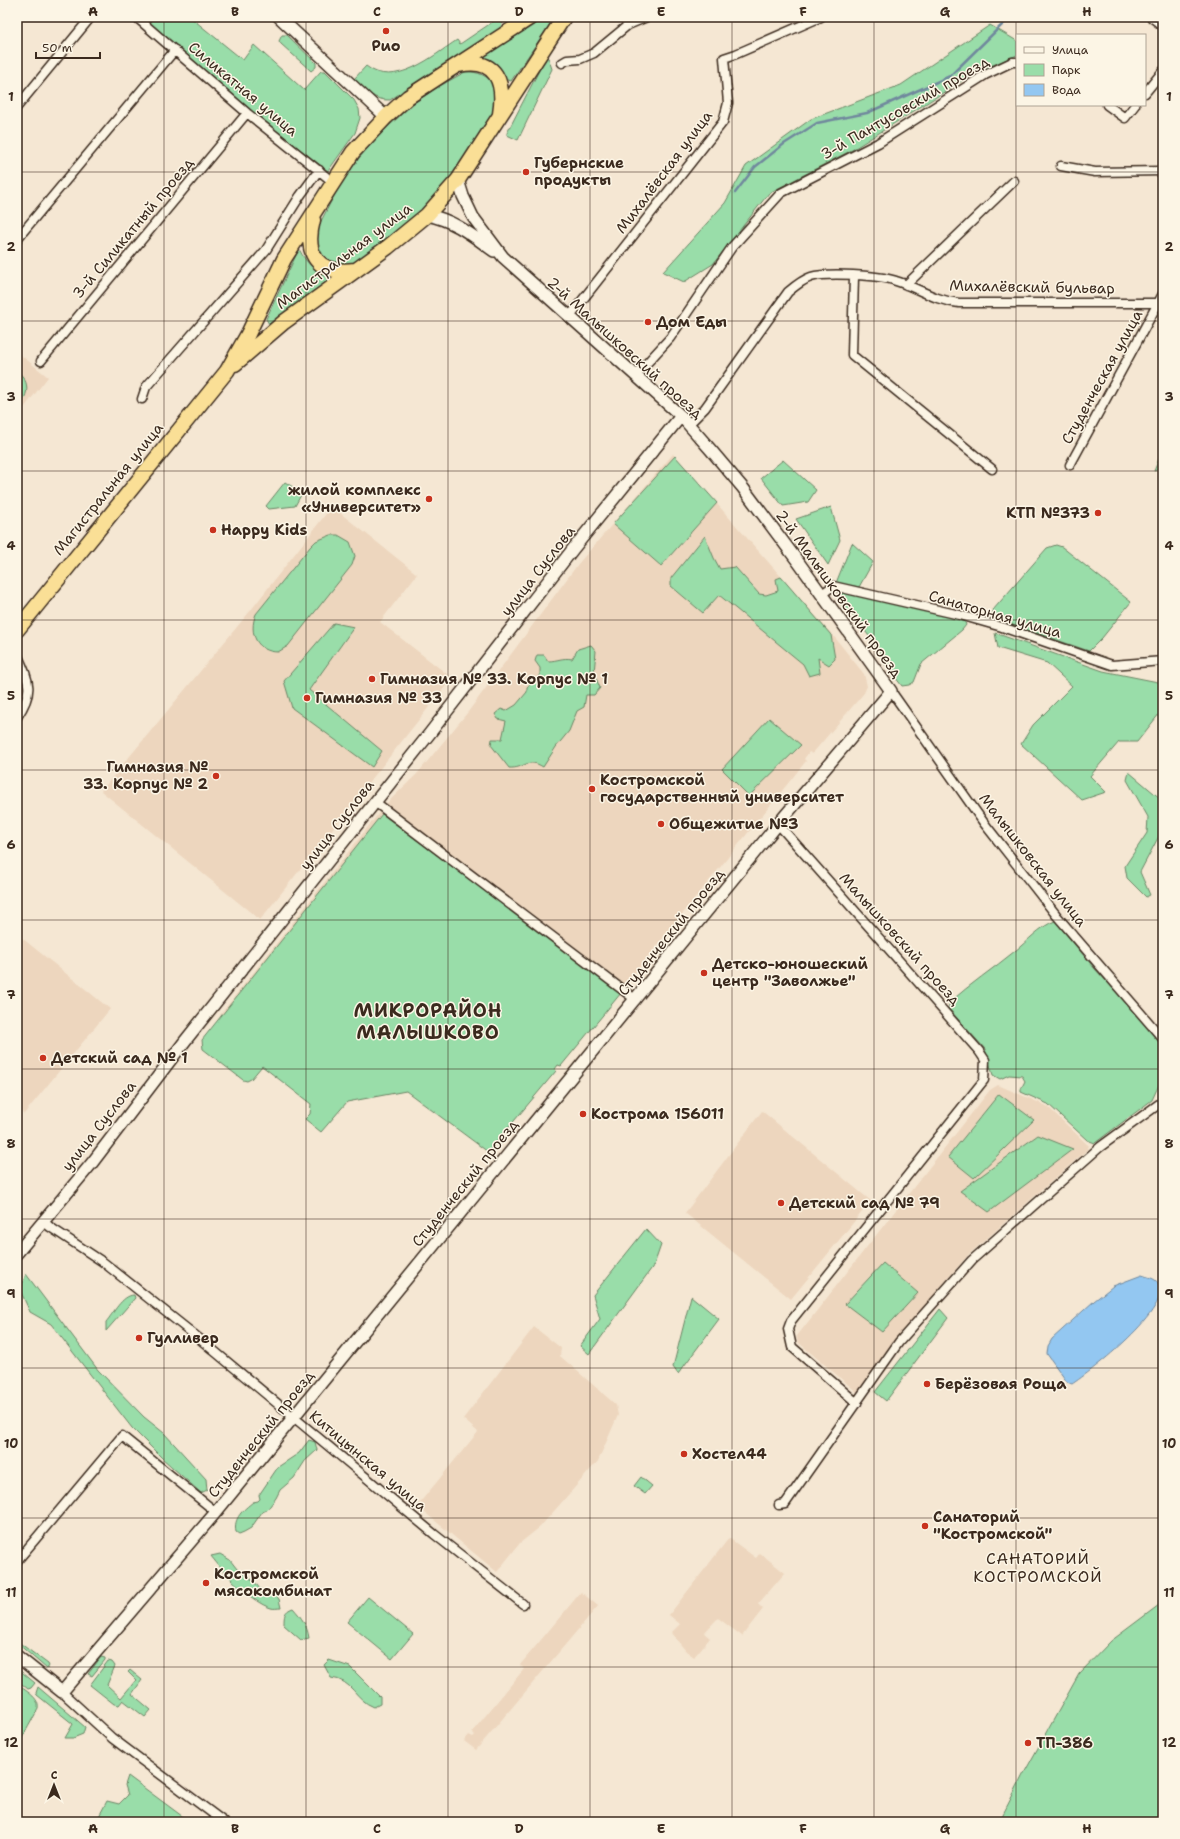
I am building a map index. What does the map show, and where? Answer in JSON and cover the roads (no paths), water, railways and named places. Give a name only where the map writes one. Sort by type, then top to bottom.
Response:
[{"type":"highway","name":"Магистральная улица","points":[[17,630],[227,371],[248,334],[284,259],[352,152],[408,97],[531,17]]},
{"type":"highway","name":"Магистральная улица","points":[[227,371],[284,322],[354,270],[388,247],[427,215],[458,180],[564,17]]},
{"type":"highway","points":[[455,66],[468,63],[478,64],[487,66],[494,72],[502,88],[500,116]]},
{"type":"highway","points":[[314,214],[309,237],[310,247],[315,258],[323,265],[333,269],[343,272],[354,270]]},
{"type":"street","points":[[17,107],[91,17]]},
{"type":"street","name":"Силикатная улица","points":[[136,17],[247,113],[333,182]]},
{"type":"street","points":[[279,17],[386,117]]},
{"type":"street","points":[[562,63],[567,60],[580,59],[594,53],[628,25],[647,17]]},
{"type":"street","name":"Михалёвская улица","points":[[569,317],[723,122],[728,103],[724,58],[821,17]]},
{"type":"street","points":[[1151,17],[1163,26]]},
{"type":"street","points":[[17,239],[175,50]]},
{"type":"street","name":"3-й Пантусовский проезд","points":[[635,376],[670,338],[732,247],[781,193],[878,143],[985,75],[1012,62],[1016,62]]},
{"type":"street","points":[[1146,92],[1163,71]]},
{"type":"street","points":[[1108,106],[1125,118],[1134,106]]},
{"type":"street","name":"3-й Силикатный проезд","points":[[41,361],[247,113]]},
{"type":"street","points":[[1061,166],[1095,172],[1163,171]]},
{"type":"street","points":[[142,399],[146,387],[266,250],[300,196],[319,170]]},
{"type":"street","name":"2-й Малышковский проезд","points":[[458,180],[463,196],[473,217],[503,257],[685,420],[740,485],[822,594],[891,691]]},
{"type":"street","points":[[906,285],[1014,181]]},
{"type":"street","points":[[427,215],[448,220],[456,224],[503,257]]},
{"type":"street","name":"Михалёвский бульвар","points":[[685,420],[705,408],[788,292],[800,282],[824,274],[883,278],[906,285],[947,302],[1161,303]]},
{"type":"street","points":[[854,276],[852,355],[992,469]]},
{"type":"street","name":"Студенческая улица","points":[[1070,465],[1161,303],[1163,294]]},
{"type":"street","name":"улица Суслова","points":[[17,1253],[92,1163],[185,1041],[573,549],[685,420]]},
{"type":"street","name":"Санаторная улица","points":[[822,594],[833,586],[960,615],[1002,627],[1112,665],[1163,661]]},
{"type":"street","points":[[17,654],[29,687],[29,697],[25,707],[17,717]]},
{"type":"street","name":"Студенческий проезд","points":[[62,1692],[216,1512],[636,1000],[778,824],[891,691]]},
{"type":"street","name":"Малышковская улица","points":[[891,691],[984,823],[1057,916],[1163,1039]]},
{"type":"street","points":[[375,802],[636,1000]]},
{"type":"street","name":"Малышковский проезд","points":[[778,824],[980,1050],[985,1060],[984,1080],[791,1321],[788,1329],[792,1347],[857,1403]]},
{"type":"street","points":[[779,1505],[785,1504],[899,1342],[972,1260],[1100,1147],[1161,1103],[1163,1095]]},
{"type":"street","name":"Китицынская улица","points":[[43,1221],[103,1262],[202,1340],[434,1534],[523,1604]]},
{"type":"street","points":[[17,1561],[122,1436],[216,1512]]},
{"type":"street","points":[[17,1656],[62,1692],[112,1738],[224,1822]]},
{"type":"water","points":[[1142,1275],[1157,1281],[1158,1283],[1160,1293],[1155,1307],[1128,1338],[1095,1367],[1072,1384],[1067,1382],[1047,1354],[1048,1346],[1052,1339],[1113,1286]]},
{"type":"waterway","points":[[735,193],[755,167],[784,144],[817,123],[867,113],[950,76],[1006,21],[1008,17]]},
{"type":"place","name":"Рио","points":[[386,31]]},
{"type":"place","name":"Губернские продукты","points":[[526,172]]},
{"type":"place","name":"Дом Еды","points":[[648,322]]},
{"type":"place","name":"жилой комплекс «Университет»","points":[[429,499]]},
{"type":"place","name":"КТП №373","points":[[1098,513]]},
{"type":"place","name":"Happy Kids","points":[[213,530]]},
{"type":"place","name":"Гимназия № 33. Корпус № 1","points":[[372,679]]},
{"type":"place","name":"Гимназия № 33","points":[[307,698]]},
{"type":"place","name":"Гимназия № 33. Корпус № 2","points":[[216,776]]},
{"type":"place","name":"Костромской государственный университет","points":[[592,789]]},
{"type":"place","name":"Общежитие №3","points":[[661,824]]},
{"type":"place","name":"Детско-юношеский центр \"Заволжье\"","points":[[704,973]]},
{"type":"place","name":"Детский сад № 1","points":[[43,1058]]},
{"type":"place","name":"Кострома 156011","points":[[583,1114]]},
{"type":"place","name":"Детский сад № 79","points":[[781,1203]]},
{"type":"place","name":"Гулливер","points":[[139,1338]]},
{"type":"place","name":"Берёзовая Роща","points":[[927,1384]]},
{"type":"place","name":"Хостел44","points":[[684,1454]]},
{"type":"place","name":"Санаторий \"Костромской\"","points":[[925,1526]]},
{"type":"place","name":"Костромской мясокомбинат","points":[[206,1583]]},
{"type":"place","name":"ТП-386","points":[[1028,1743]]},
{"type":"district","name":"МИКРОРАЙОН МАЛЫШКОВО","points":[[428,1021]]},
{"type":"district","name":"САНАТОРИЙ КОСТРОМСКОЙ","points":[[1038,1567]]}]
